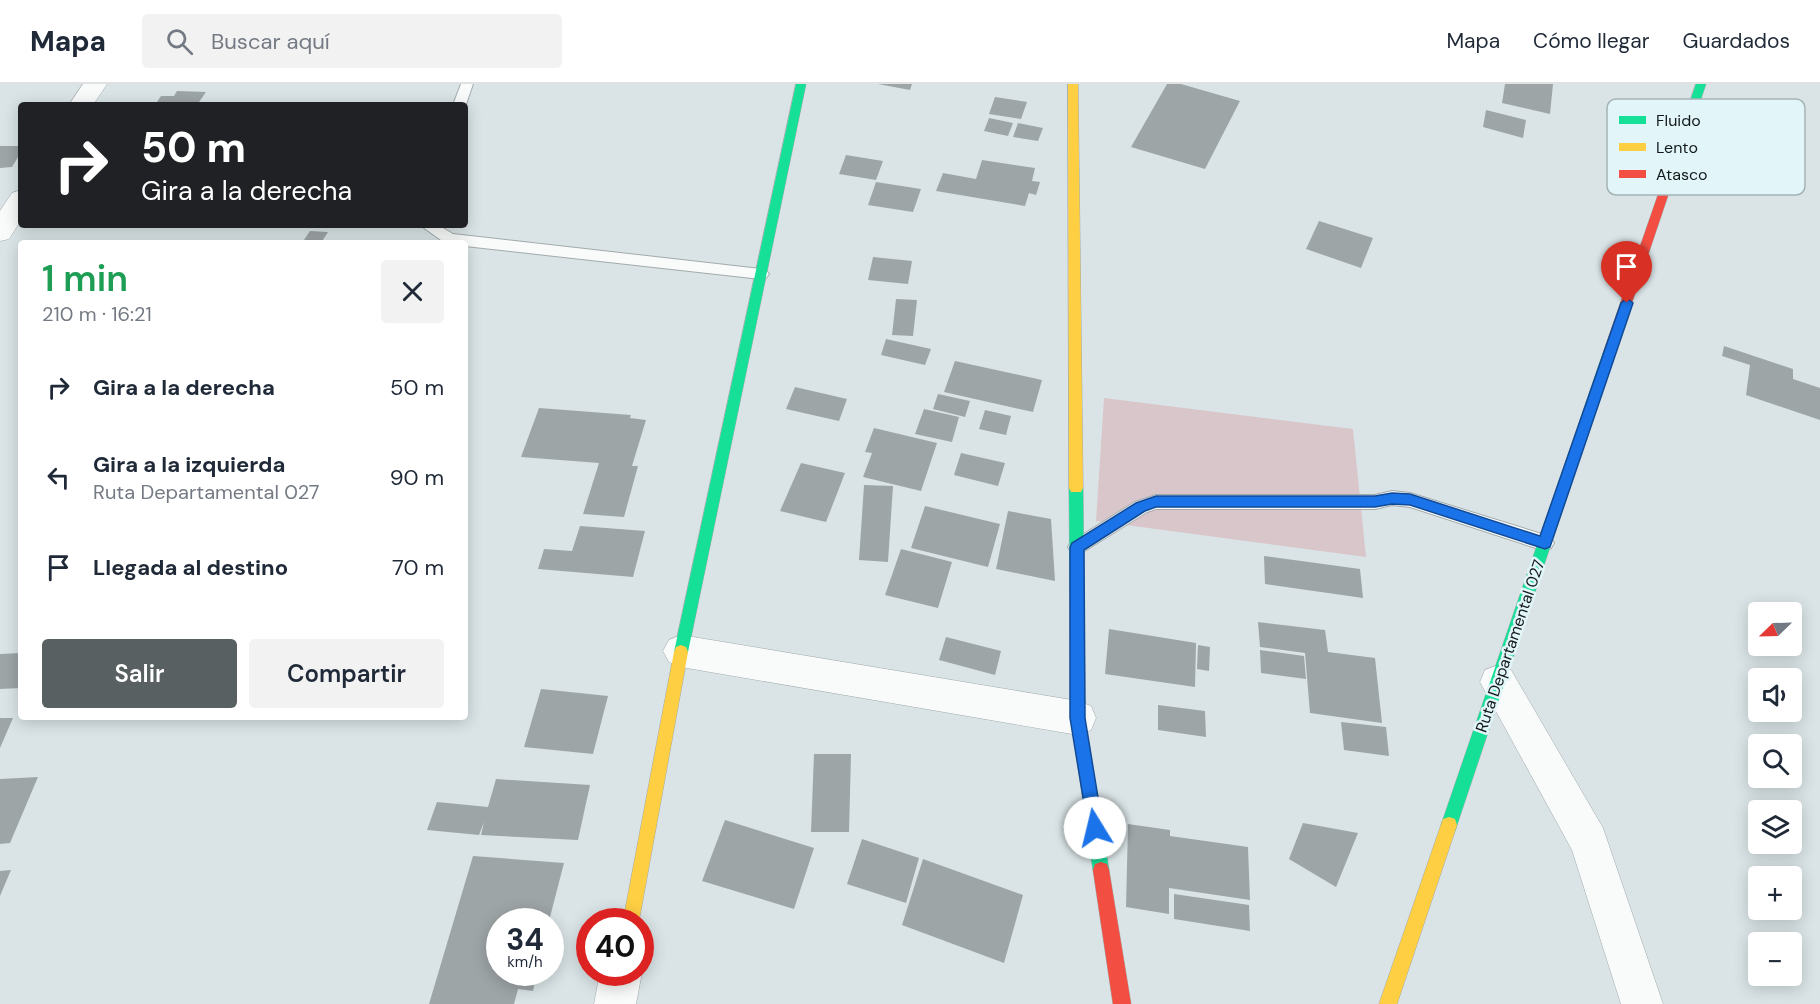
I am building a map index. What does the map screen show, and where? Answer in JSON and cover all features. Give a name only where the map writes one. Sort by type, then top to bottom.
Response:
[{"type":"street","points":[[83,102],[95,84]]},
{"type":"street","points":[[633,908],[681,651],[801,84]]},
{"type":"street","points":[[1073,84],[1078,718],[1122,1004]]},
{"type":"street","name":"Ruta Departamental 027","points":[[1696,99],[1701,84]]},
{"type":"street","name":"Ruta Departamental 027","points":[[1388,1004],[1663,195]]},
{"type":"street","points":[[0,232],[18,207]]},
{"type":"street","points":[[681,651],[1078,718]]},
{"type":"street","points":[[1498,682],[1589,842],[1642,1004]]},
{"type":"street","points":[[615,1004],[618,986]]},
{"type":"lane","points":[[461,102],[467,84]]},
{"type":"lane","points":[[432,228],[450,239],[459,240]]},
{"type":"lane","points":[[468,241],[761,274]]},
{"type":"lane","points":[[1077,547],[1141,507],[1156,502],[1375,502],[1392,498],[1410,500],[1545,543]]},
{"type":"shaded area","points":[[1104,398],[1353,429],[1366,557],[1096,521]]},
{"type":"building","points":[[878,84],[912,84],[910,90]]},
{"type":"building","points":[[1167,84],[1181,84],[1240,101],[1205,169],[1131,147]]},
{"type":"building","points":[[1505,84],[1553,84],[1550,114],[1502,103]]},
{"type":"building","points":[[177,91],[206,92],[199,102],[157,102],[161,96],[174,96]]},
{"type":"building","points":[[995,97],[1027,102],[1021,119],[989,114]]},
{"type":"building","points":[[1486,110],[1526,120],[1523,138],[1483,127]]},
{"type":"building","points":[[989,118],[1013,123],[1008,136],[984,131]]},
{"type":"building","points":[[1018,123],[1043,128],[1038,141],[1013,137]]},
{"type":"building","points":[[0,146],[18,146],[18,157],[12,167],[0,168]]},
{"type":"building","points":[[846,155],[883,161],[876,180],[839,174]]},
{"type":"building","points":[[982,160],[1035,168],[1032,181],[1040,182],[1036,195],[1029,193],[1025,206],[936,191],[943,173],[976,179]]},
{"type":"building","points":[[876,182],[921,189],[913,212],[868,205]]},
{"type":"building","points":[[1319,221],[1373,238],[1361,268],[1306,249]]},
{"type":"building","points":[[310,231],[328,232],[323,240],[304,240]]},
{"type":"building","points":[[873,257],[912,261],[908,284],[868,280]]},
{"type":"building","points":[[896,299],[917,300],[913,336],[892,335]]},
{"type":"building","points":[[886,339],[931,349],[925,365],[881,355]]},
{"type":"building","points":[[1724,346],[1793,369],[1793,379],[1820,388],[1820,420],[1746,395],[1750,365],[1722,356]]},
{"type":"building","points":[[955,361],[1042,380],[1033,412],[944,392]]},
{"type":"building","points":[[795,387],[847,399],[839,421],[786,409]]},
{"type":"building","points":[[938,394],[970,401],[965,417],[933,409]]},
{"type":"building","points":[[539,408],[631,415],[630,418],[646,420],[632,466],[638,466],[624,517],[583,514],[599,463],[521,457]]},
{"type":"building","points":[[924,409],[959,417],[952,442],[915,434]]},
{"type":"building","points":[[985,410],[1011,416],[1006,435],[979,429]]},
{"type":"building","points":[[874,428],[937,443],[921,491],[863,477],[872,453],[865,452]]},
{"type":"building","points":[[961,453],[1005,463],[998,486],[954,475]]},
{"type":"building","points":[[801,463],[845,473],[826,522],[780,511]]},
{"type":"building","points":[[864,485],[893,486],[888,562],[859,560]]},
{"type":"building","points":[[925,506],[1000,524],[988,567],[911,548]]},
{"type":"building","points":[[1008,511],[1051,519],[1055,581],[996,569]]},
{"type":"building","points":[[580,526],[645,531],[633,577],[538,569],[544,549],[572,551]]},
{"type":"building","points":[[901,549],[952,562],[938,608],[885,595]]},
{"type":"building","points":[[1264,556],[1360,569],[1363,598],[1265,584]]},
{"type":"building","points":[[1258,622],[1325,630],[1328,652],[1375,658],[1382,723],[1310,713],[1305,653],[1260,647]]},
{"type":"building","points":[[1109,629],[1196,643],[1195,687],[1105,674]]},
{"type":"building","points":[[946,637],[1001,651],[995,675],[939,660]]},
{"type":"building","points":[[1198,645],[1210,647],[1209,671],[1197,669]]},
{"type":"building","points":[[1260,650],[1304,656],[1306,679],[1261,673]]},
{"type":"building","points":[[18,653],[18,688],[0,689],[0,654]]},
{"type":"building","points":[[541,689],[608,696],[593,754],[524,747]]},
{"type":"building","points":[[1158,705],[1205,711],[1206,737],[1158,730]]},
{"type":"building","points":[[0,718],[13,718],[0,748]]},
{"type":"building","points":[[1341,722],[1386,727],[1389,756],[1344,750]]},
{"type":"building","points":[[814,754],[851,754],[849,832],[811,832]]},
{"type":"building","points":[[38,777],[10,843],[0,844],[0,779]]},
{"type":"building","points":[[496,779],[590,785],[578,840],[481,835],[484,822],[479,835],[427,830],[437,802],[488,807]]},
{"type":"building","points":[[725,820],[814,848],[794,909],[702,881]]},
{"type":"building","points":[[1303,823],[1358,833],[1336,887],[1289,859]]},
{"type":"building","points":[[1128,824],[1170,830],[1170,836],[1248,847],[1250,900],[1169,888],[1169,914],[1126,907]]},
{"type":"building","points":[[862,839],[919,858],[906,903],[847,884]]},
{"type":"building","points":[[473,856],[564,863],[552,908],[486,908],[486,986],[534,986],[533,991],[518,989],[514,1004],[429,1004]]},
{"type":"building","points":[[923,859],[1023,895],[1004,963],[902,925]]},
{"type":"building","points":[[11,870],[0,896],[0,871]]},
{"type":"building","points":[[1174,894],[1249,905],[1250,931],[1174,919]]},
{"type":"traffic: fast","points":[[681,652],[801,84]]},
{"type":"traffic: fast","points":[[1696,99],[1701,84]]},
{"type":"traffic: fast","points":[[1449,825],[1609,353]]},
{"type":"traffic: fast","points":[[1076,488],[1078,718],[1101,870]]},
{"type":"traffic: slow","points":[[1073,84],[1076,488]]},
{"type":"traffic: slow","points":[[633,908],[681,652]]},
{"type":"traffic: slow","points":[[1388,1004],[1449,825]]},
{"type":"traffic: jam","points":[[1609,353],[1663,195]]},
{"type":"traffic: jam","points":[[1101,870],[1122,1004]]},
{"type":"route","points":[[1095,828],[1078,718],[1077,547],[1141,507],[1156,502],[1375,502],[1392,498],[1410,500],[1545,543],[1627,303]]}]
